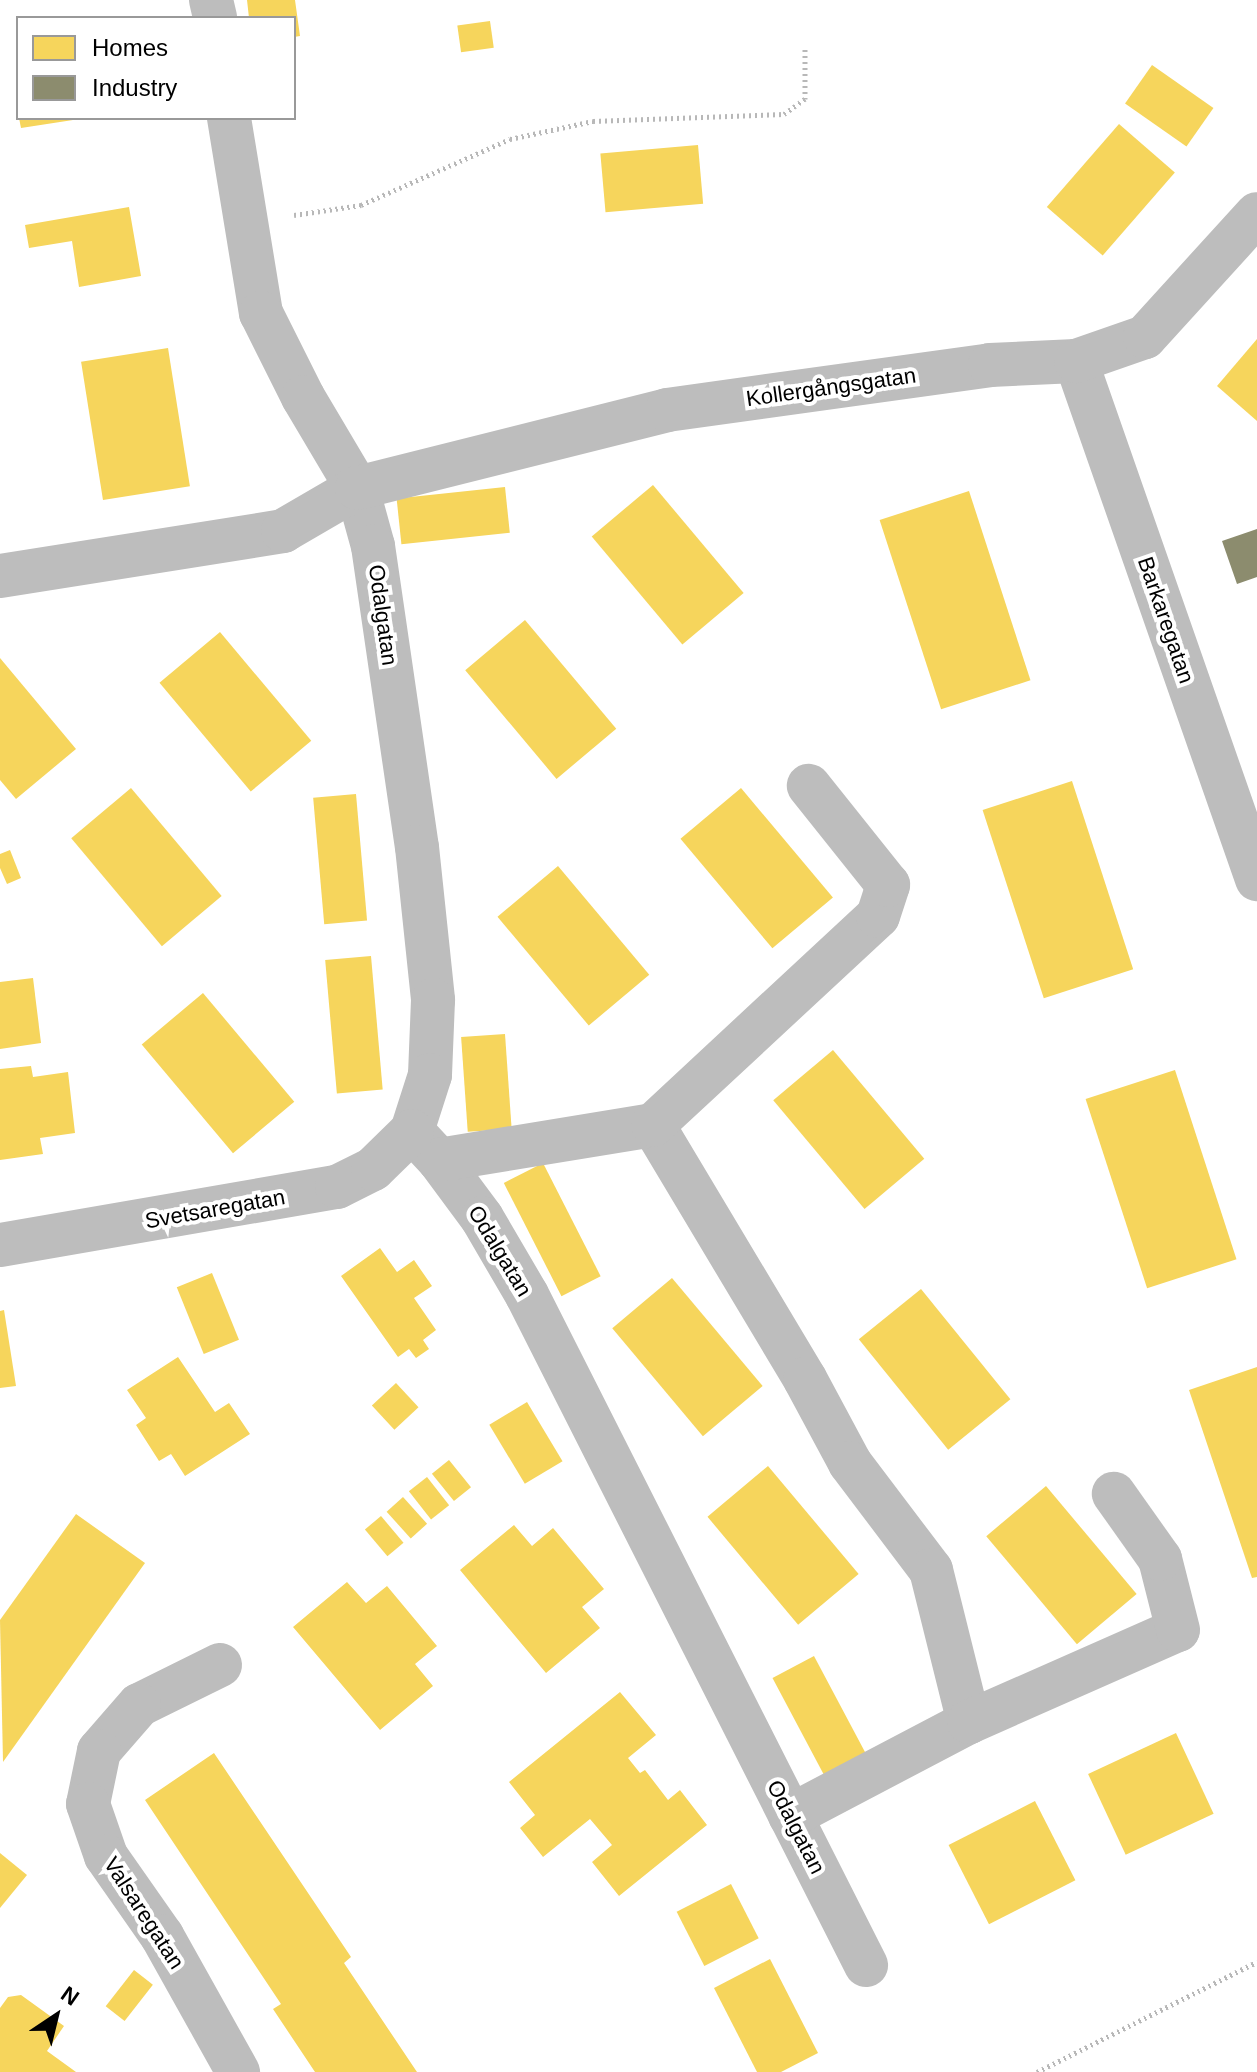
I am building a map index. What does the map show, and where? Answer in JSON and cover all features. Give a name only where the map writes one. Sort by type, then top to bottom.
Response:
[{"type":"street","name":"Odalgatan","points":[[229,120],[261,313],[303,397],[357,488],[373,546],[417,847],[433,1000],[425,1145],[482,1218],[527,1295],[866,1965]]},
{"type":"street","name":"Kollergångsgatan","points":[[357,488],[667,410],[990,365],[1076,361],[1145,337],[1257,214]]},
{"type":"street","name":"Barkaregatan","points":[[1076,361],[1257,879]]},
{"type":"street","points":[[0,576],[283,531],[357,488]]},
{"type":"street","points":[[425,1145],[653,1125],[878,916],[888,885],[809,786]]},
{"type":"street","points":[[653,1125],[805,1379],[850,1463],[931,1570],[969,1722]]},
{"type":"street","name":"Svetsaregatan","points":[[0,1245],[337,1187],[425,1145]]},
{"type":"street","points":[[790,1816],[969,1722],[1178,1630],[1160,1559],[1114,1494]]},
{"type":"street","name":"Valsaregatan","points":[[220,1665],[139,1705],[99,1751],[88,1804],[106,1856],[162,1936],[238,2072]]},
{"type":"path","points":[[245,216],[307,215],[361,205],[510,139],[593,121],[784,114],[805,99],[805,48]]},
{"type":"path","points":[[1037,2072],[1257,1962]]},
{"type":"building: Homes","points":[[247,0],[295,0],[300,36],[296,37],[296,16],[249,16]]},
{"type":"building: Homes","points":[[490,21],[494,48],[461,52],[457,26]]},
{"type":"building: Homes","points":[[1152,65],[1213,108],[1186,147],[1125,104]]},
{"type":"building: Homes","points":[[19,120],[73,120],[21,128]]},
{"type":"building: Homes","points":[[1119,124],[1175,173],[1103,256],[1047,207]]},
{"type":"building: Homes","points":[[698,145],[703,204],[606,212],[600,154]]},
{"type":"building: Homes","points":[[129,207],[141,276],[79,287],[72,241],[29,248],[25,225]]},
{"type":"building: Homes","points":[[1257,339],[1257,421],[1217,386]]},
{"type":"building: Homes","points":[[168,348],[190,486],[103,500],[81,362]]},
{"type":"building: Homes","points":[[653,485],[744,593],[682,644],[592,536]]},
{"type":"building: Homes","points":[[505,487],[510,533],[401,544],[397,498]]},
{"type":"building: Homes","points":[[969,491],[1030,680],[941,709],[880,520]]},
{"type":"building: Homes","points":[[525,620],[616,729],[557,779],[465,670]]},
{"type":"building: Homes","points":[[220,632],[311,741],[251,792],[159,683]]},
{"type":"building: Homes","points":[[0,658],[76,749],[16,799],[0,780]]},
{"type":"building: Homes","points":[[1072,781],[1133,969],[1044,998],[983,810]]},
{"type":"building: Homes","points":[[131,788],[222,896],[162,946],[71,838]]},
{"type":"building: Homes","points":[[741,788],[833,898],[772,948],[680,839]]},
{"type":"building: Homes","points":[[356,794],[367,921],[324,924],[313,798]]},
{"type":"building: Homes","points":[[10,850],[21,878],[7,884],[0,868],[0,854]]},
{"type":"building: Homes","points":[[558,866],[649,975],[589,1026],[497,917]]},
{"type":"building: Homes","points":[[371,956],[383,1089],[337,1093],[325,960]]},
{"type":"building: Homes","points":[[33,978],[41,1043],[0,1049],[0,982]]},
{"type":"building: Homes","points":[[203,993],[294,1102],[233,1153],[142,1044]]},
{"type":"building: Homes","points":[[505,1034],[512,1129],[468,1132],[461,1037]]},
{"type":"building: Homes","points":[[833,1050],[924,1159],[865,1209],[773,1100]]},
{"type":"building: Homes","points":[[31,1066],[33,1077],[68,1072],[75,1133],[40,1138],[43,1154],[0,1160],[0,1069]]},
{"type":"building: Homes","points":[[1175,1070],[1236,1259],[1147,1288],[1086,1099]]},
{"type":"building: Homes","points":[[543,1163],[601,1276],[561,1296],[504,1183]]},
{"type":"building: Homes","points":[[380,1248],[397,1272],[414,1260],[432,1286],[414,1298],[436,1330],[423,1340],[429,1349],[416,1358],[409,1349],[398,1357],[341,1276]]},
{"type":"building: Homes","points":[[212,1273],[239,1340],[204,1354],[177,1287]]},
{"type":"building: Homes","points":[[672,1278],[763,1386],[703,1436],[612,1328]]},
{"type":"building: Homes","points":[[921,1289],[1010,1399],[948,1450],[859,1339]]},
{"type":"building: Homes","points":[[4,1310],[16,1386],[0,1388],[0,1311]]},
{"type":"building: Homes","points":[[178,1357],[215,1412],[229,1403],[250,1434],[185,1476],[171,1454],[159,1461],[136,1425],[146,1418],[127,1390]]},
{"type":"building: Homes","points":[[1257,1367],[1257,1577],[1252,1578],[1189,1390]]},
{"type":"building: Homes","points":[[396,1383],[419,1407],[394,1430],[372,1406]]},
{"type":"building: Homes","points":[[527,1402],[563,1461],[525,1484],[489,1425]]},
{"type":"building: Homes","points":[[449,1460],[471,1487],[454,1501],[432,1474]]},
{"type":"building: Homes","points":[[768,1466],[859,1574],[798,1625],[707,1517]]},
{"type":"building: Homes","points":[[427,1477],[449,1505],[431,1520],[409,1491]]},
{"type":"building: Homes","points":[[1046,1486],[1137,1594],[1077,1644],[986,1536]]},
{"type":"building: Homes","points":[[403,1497],[427,1524],[411,1538],[387,1512]]},
{"type":"building: Homes","points":[[76,1514],[145,1563],[3,1762],[0,1620]]},
{"type":"building: Homes","points":[[381,1516],[403,1543],[387,1556],[365,1529]]},
{"type":"building: Homes","points":[[514,1525],[532,1546],[553,1528],[604,1589],[582,1607],[600,1628],[546,1673],[460,1570]]},
{"type":"building: Homes","points":[[347,1582],[366,1603],[387,1586],[437,1646],[415,1664],[433,1686],[380,1730],[293,1627]]},
{"type":"building: Homes","points":[[814,1656],[867,1755],[825,1777],[773,1678]]},
{"type":"building: Homes","points":[[620,1692],[656,1735],[628,1758],[640,1773],[645,1770],[668,1800],[680,1790],[707,1825],[619,1896],[592,1862],[612,1845],[590,1819],[543,1857],[520,1828],[535,1815],[509,1782]]},
{"type":"building: Homes","points":[[1176,1733],[1214,1814],[1126,1855],[1088,1774]]},
{"type":"building: Homes","points":[[214,1753],[351,1957],[344,1963],[417,2072],[315,2072],[273,2009],[281,2004],[145,1800]]},
{"type":"building: Homes","points":[[1035,1801],[1075,1880],[989,1924],[949,1845]]},
{"type":"building: Homes","points":[[0,1853],[27,1875],[0,1908]]},
{"type":"building: Homes","points":[[731,1884],[759,1938],[704,1966],[677,1912]]},
{"type":"building: Homes","points":[[770,1959],[818,2053],[781,2072],[757,2072],[714,1988]]},
{"type":"building: Homes","points":[[134,1970],[153,1985],[125,2021],[106,2006]]},
{"type":"building: Homes","points":[[21,1995],[64,2026],[47,2051],[76,2072],[0,2072],[0,2008],[8,1997]]},
{"type":"building: Industry","points":[[1257,529],[1257,577],[1237,584],[1222,541]]}]
